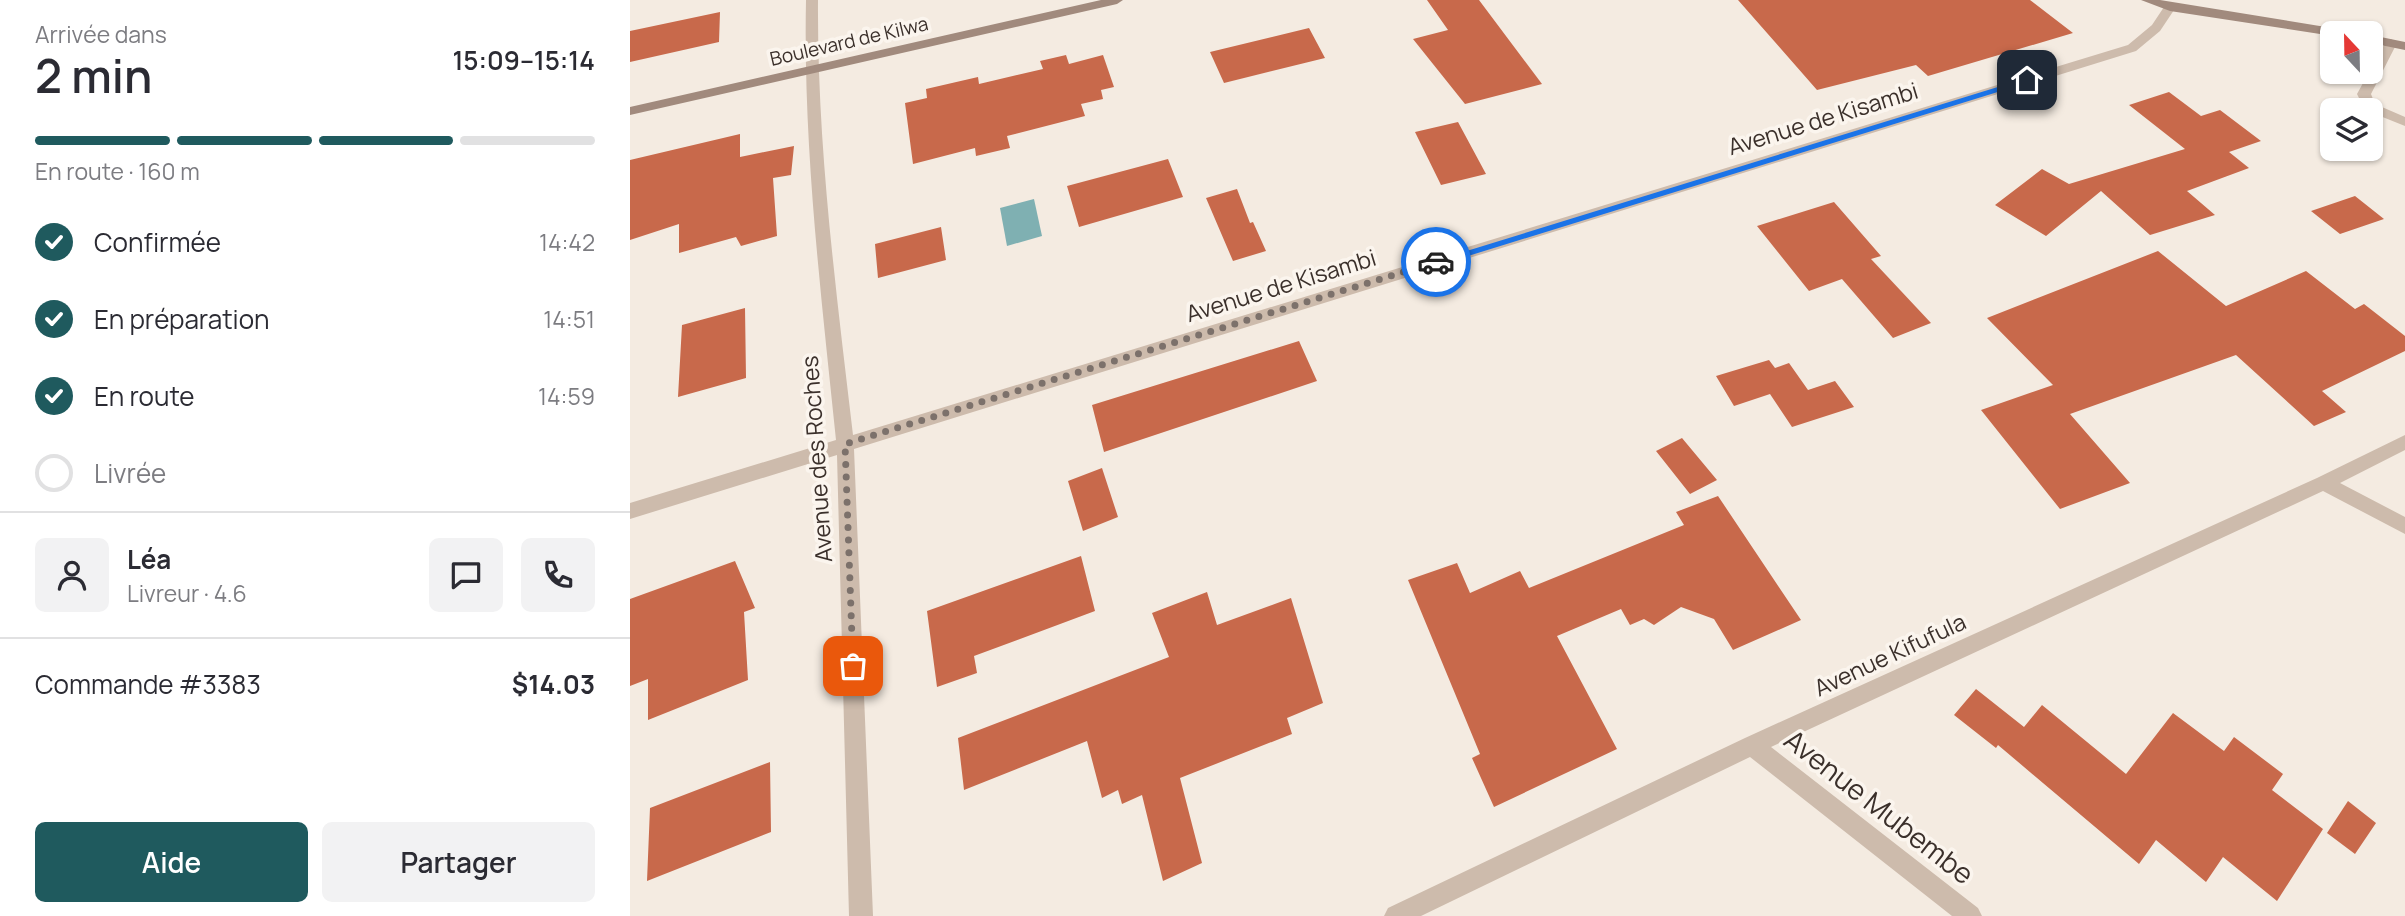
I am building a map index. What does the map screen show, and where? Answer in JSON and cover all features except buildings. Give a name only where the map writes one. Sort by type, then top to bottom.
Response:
[{"type":"street","name":"Avenue des Roches","points":[[812,0],[811,69],[822,235],[845,444],[861,916]]},
{"type":"street","name":"Boulevard de Kilwa","points":[[630,111],[1117,0]]},
{"type":"street","points":[[2147,0],[2170,7],[2320,30]]},
{"type":"street","name":"Avenue de Kisambi","points":[[630,511],[2132,48],[2156,28],[2170,7]]},
{"type":"street","points":[[2384,42],[2405,46]]},
{"type":"street","points":[[2391,43],[2364,94],[2370,107],[2405,122]]},
{"type":"street","name":"Avenue Kifufula","points":[[1396,916],[1752,745],[2323,483],[2405,442]]},
{"type":"street","points":[[2323,483],[2405,526]]},
{"type":"street","name":"Avenue Mubembe","points":[[1752,745],[1970,916]]},
{"type":"water","points":[[1034,199],[1042,236],[1007,246],[1000,208]]},
{"type":"way so far","points":[[853,666],[845,444],[1436,262]]},
{"type":"route","points":[[1436,262],[2027,80]]}]
